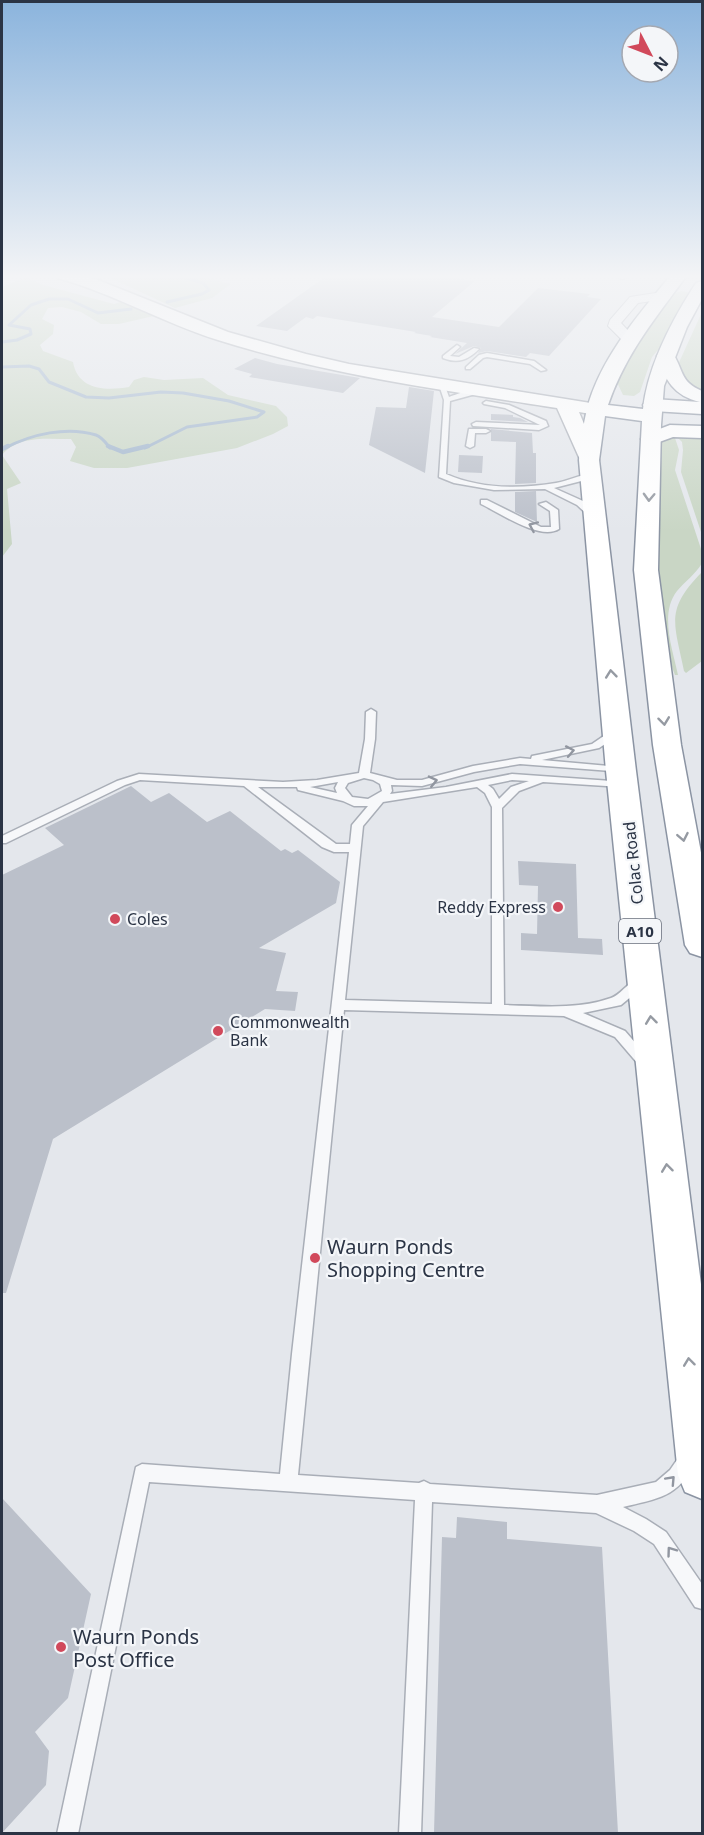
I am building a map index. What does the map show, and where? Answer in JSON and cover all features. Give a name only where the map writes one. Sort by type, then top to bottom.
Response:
[{"type":"main road","points":[[339,361],[438,383],[487,397],[564,405],[600,398]]},
{"type":"main road","name":"Colac Road","points":[[617,361],[600,398],[589,468],[700,1458]]},
{"type":"main road","points":[[664,361],[655,386],[652,420],[646,570],[667,745],[702,945]]},
{"type":"main road","points":[[668,361],[677,383],[684,389],[702,397]]},
{"type":"main road","points":[[393,372],[600,398],[652,420],[702,426]]},
{"type":"main road","points":[[564,405],[572,413],[589,468]]},
{"type":"main road","points":[[652,420],[702,408]]},
{"type":"main road","points":[[652,420],[666,432],[702,432]]},
{"type":"main road","points":[[622,777],[674,782]]},
{"type":"lane","points":[[468,368],[476,361]]},
{"type":"lane","points":[[523,361],[532,362],[543,370]]},
{"type":"lane","points":[[438,383],[443,387],[447,400],[442,476],[465,485],[548,488],[577,481],[589,468]]},
{"type":"lane","points":[[447,400],[463,394],[487,397],[543,423],[544,426],[539,428],[476,424]]},
{"type":"lane","points":[[470,446],[472,431],[540,433]]},
{"type":"lane","points":[[548,488],[580,502],[594,516]]},
{"type":"lane","points":[[484,502],[540,530],[552,530],[556,527],[554,510],[543,504]]},
{"type":"lane","points":[[288,1484],[301,1343],[358,825],[340,790],[341,785],[359,776],[370,739],[370,712]]},
{"type":"lane","points":[[2,840],[136,777],[154,776],[283,784],[322,782],[359,776],[376,777],[397,783],[422,783],[473,769],[595,746],[617,732]]},
{"type":"lane","points":[[520,761],[622,777]]},
{"type":"lane","points":[[358,825],[387,789],[383,781],[376,777]]},
{"type":"lane","points":[[283,784],[362,803],[512,777],[561,780],[622,777]]},
{"type":"lane","points":[[496,807],[507,795],[519,787],[561,780]]},
{"type":"lane","points":[[245,782],[327,845],[355,848]]},
{"type":"lane","points":[[479,784],[489,791],[496,807],[498,1008]]},
{"type":"lane","points":[[338,1005],[567,1011],[616,1002],[630,993],[645,977]]},
{"type":"lane","points":[[567,1011],[620,1034],[658,1078]]},
{"type":"lane","points":[[67,1833],[142,1473],[597,1504],[638,1497],[665,1487],[700,1458]]},
{"type":"lane","points":[[410,1833],[424,1491]]},
{"type":"lane","points":[[597,1504],[660,1538],[702,1600]]},
{"type":"green space","points":[[2,361],[69,361],[73,362],[80,378],[87,383],[111,389],[129,387],[134,380],[144,377],[164,380],[203,378],[228,395],[276,406],[287,417],[288,426],[237,448],[127,468],[94,468],[70,461],[76,447],[71,439],[25,441],[2,455]]},
{"type":"green space","points":[[626,361],[651,361],[640,392],[634,396],[623,395],[616,380]]},
{"type":"green space","points":[[680,361],[702,361],[702,388],[694,392],[676,369]]},
{"type":"green space","points":[[671,434],[679,450],[675,470],[702,552],[702,563],[677,591],[669,610],[669,632],[678,675],[675,675],[667,648],[658,590],[662,442],[663,438]]},
{"type":"green space","points":[[674,434],[702,434],[702,535],[681,472],[682,442]]},
{"type":"green space","points":[[2,455],[21,483],[7,489],[12,544],[2,557]]},
{"type":"green space","points":[[702,572],[702,661],[686,673],[677,640],[675,617],[682,597]]},
{"type":"building","points":[[250,361],[265,361],[360,378],[343,393],[249,377],[252,374],[234,369]]},
{"type":"building","points":[[409,387],[434,391],[425,473],[369,445],[376,407],[406,408]]},
{"type":"building","points":[[491,414],[513,415],[513,417],[528,422],[491,420]]},
{"type":"building","points":[[491,429],[532,433],[533,453],[536,453],[536,483],[515,484],[516,442],[491,441]]},
{"type":"building","points":[[459,455],[483,456],[482,473],[458,472]]},
{"type":"building","points":[[536,491],[537,522],[515,512],[515,492]]},
{"type":"building","points":[[131,786],[151,802],[169,793],[207,822],[230,811],[281,851],[285,849],[292,853],[298,850],[340,882],[336,903],[259,948],[286,953],[276,991],[298,992],[295,1011],[265,1009],[53,1139],[6,1293],[2,1293],[2,875],[64,845],[45,828]]},
{"type":"building","points":[[518,861],[576,864],[578,938],[602,939],[603,955],[521,950],[521,933],[537,934],[538,886],[519,885]]},
{"type":"building","points":[[2,1498],[91,1594],[68,1698],[35,1732],[49,1751],[46,1785],[2,1833]]},
{"type":"building","points":[[457,1517],[507,1522],[507,1539],[602,1547],[618,1833],[434,1833],[442,1537],[456,1538]]},
{"type":"waterway","points":[[2,367],[29,366],[39,369],[49,382],[86,397],[109,398],[161,392],[183,393],[229,401],[264,412],[257,417],[187,427],[145,448]]},
{"type":"waterway","points":[[5,448],[38,435],[62,431],[85,432],[98,436],[109,446]]},
{"type":"waterway","points":[[2,449],[8,446]]},
{"type":"waterway","points":[[109,446],[123,452],[148,446]]},
{"type":"place","name":"Reddy Express","points":[[558,907]]},
{"type":"place","name":"Coles","points":[[115,919]]},
{"type":"place","name":"Commonwealth Bank","points":[[218,1031]]},
{"type":"place","name":"Waurn Ponds Shopping Centre","points":[[315,1258]]},
{"type":"place","name":"Waurn Ponds Post Office","points":[[61,1647]]}]
